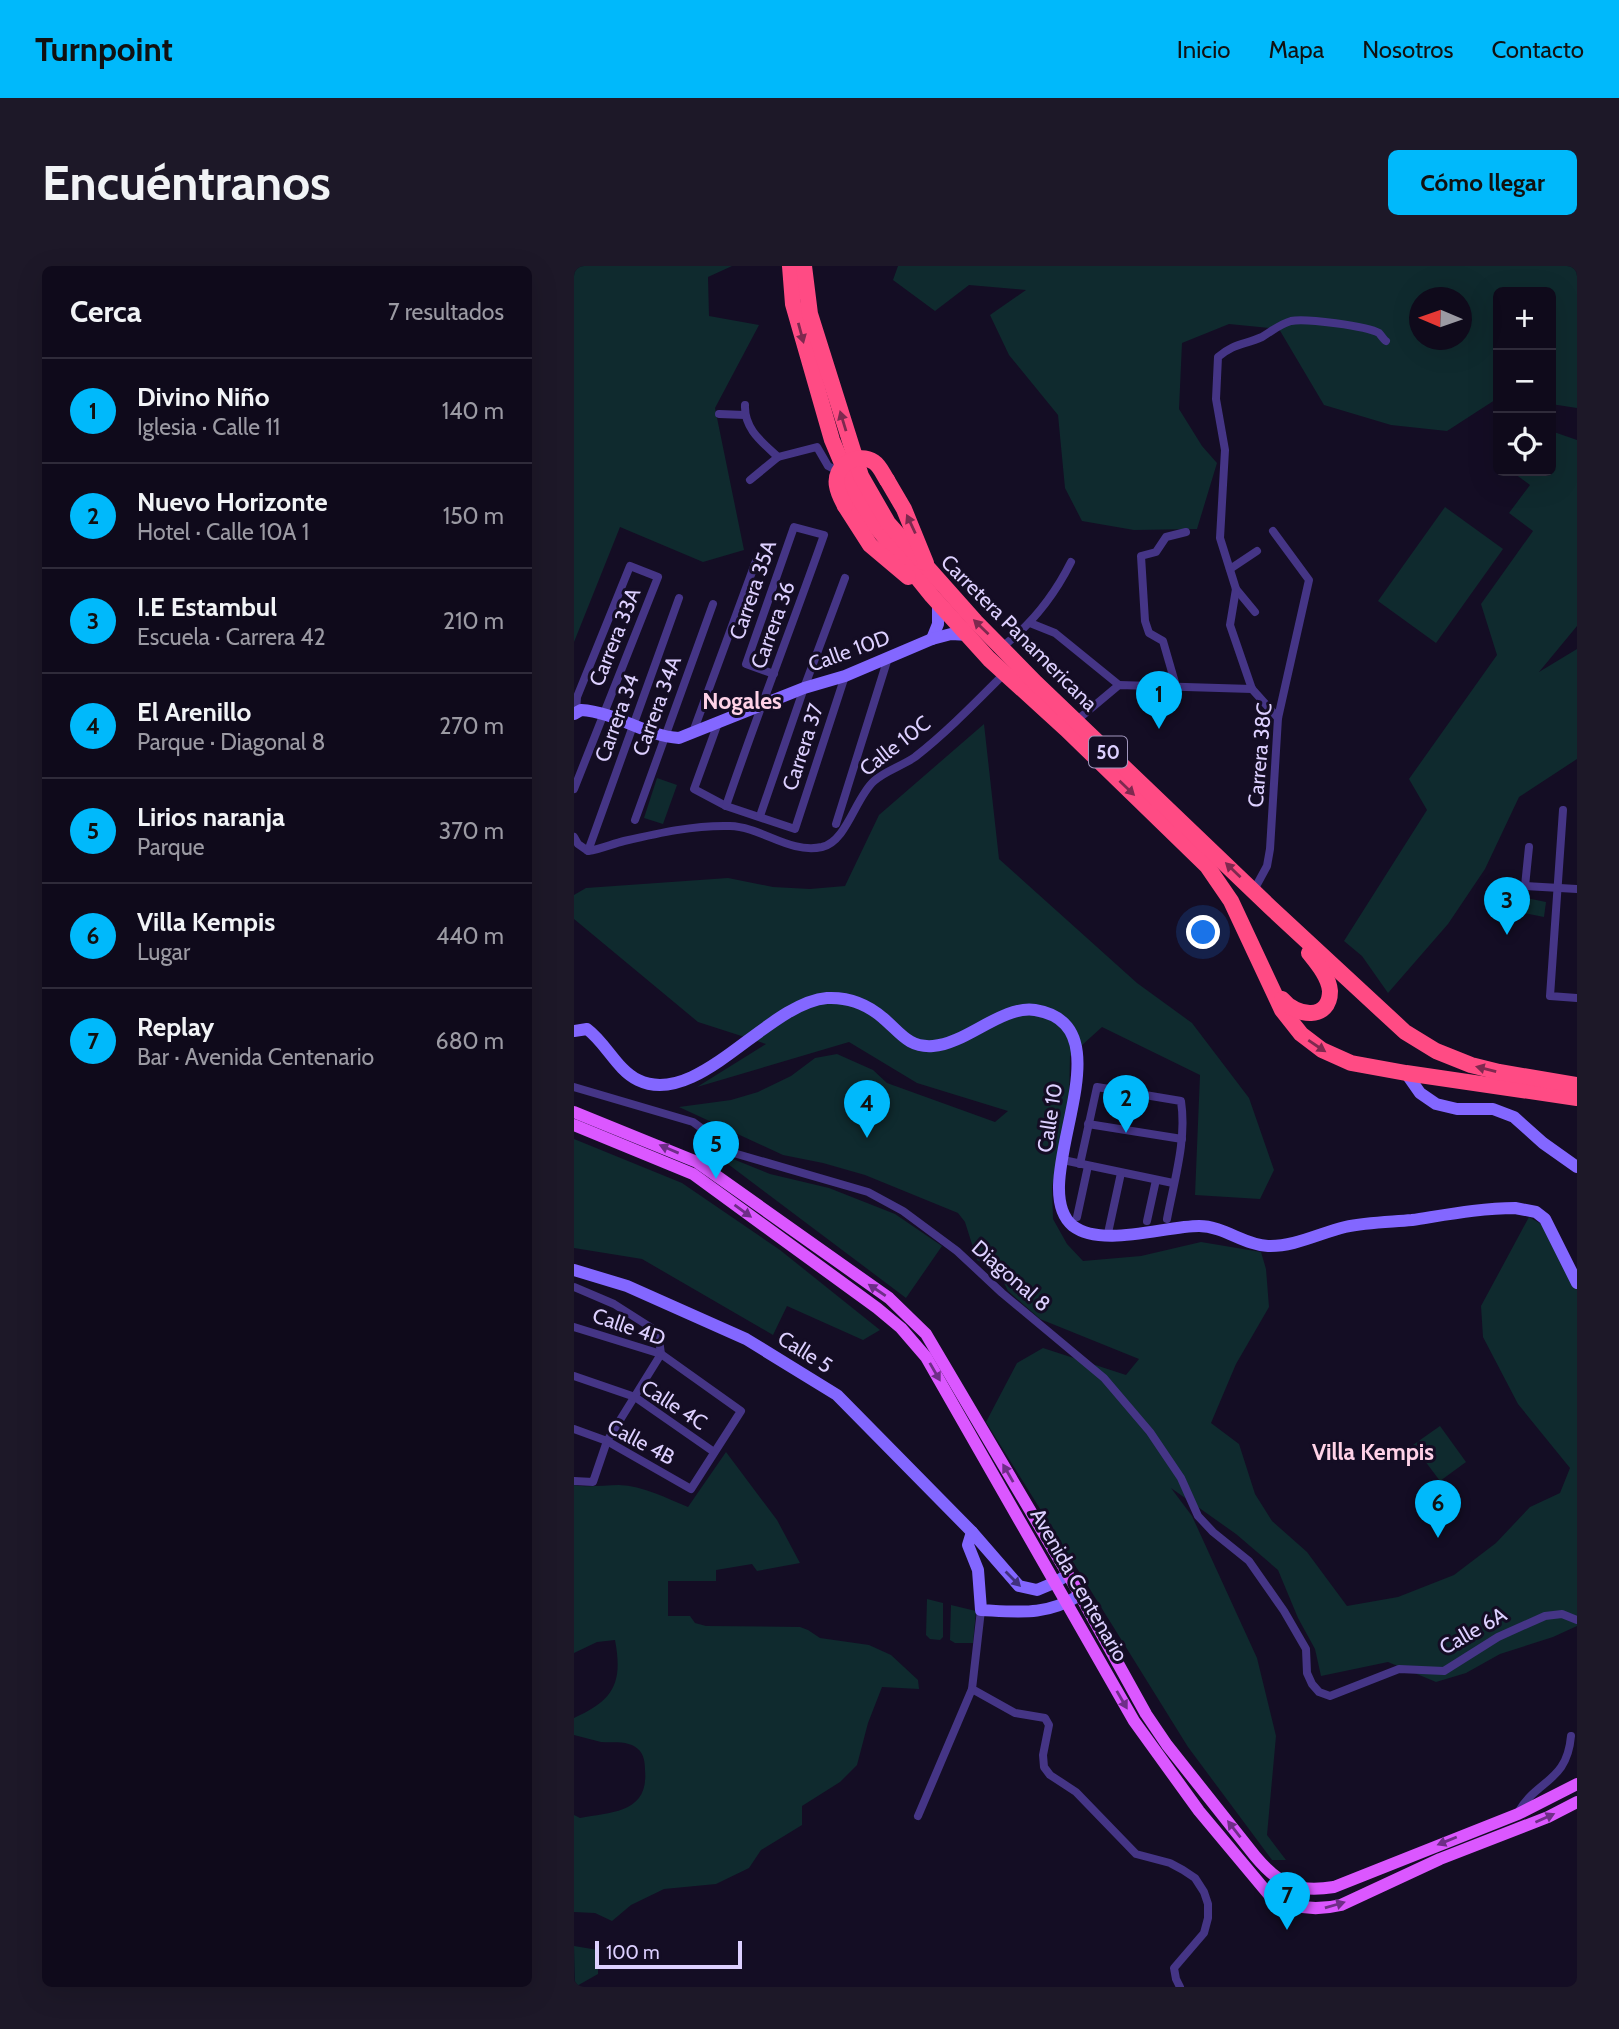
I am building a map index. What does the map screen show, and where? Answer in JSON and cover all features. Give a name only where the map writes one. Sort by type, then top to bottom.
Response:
[{"type":"highway","name":"Carretera Panamericana","points":[[790,266],[793,304],[832,440],[856,497],[870,519],[935,600],[1005,673],[1207,866],[1231,901],[1278,1001],[1290,1022],[1301,1034],[1322,1050],[1351,1063],[1577,1098]]},
{"type":"highway","name":"Carretera Panamericana","points":[[803,266],[810,314],[861,476],[888,523],[929,572],[1076,721],[1396,1024],[1436,1051],[1487,1070],[1577,1085]]},
{"type":"highway","points":[[929,572],[909,519],[887,480],[873,462],[863,458],[852,459],[843,465],[836,485],[845,506],[870,545],[935,600]]},
{"type":"highway","points":[[1265,974],[1286,1004],[1301,1013],[1315,1013],[1329,998],[1330,989],[1323,973],[1281,918]]},
{"type":"main road","name":"Avenida Centenario","points":[[574,1112],[697,1162],[900,1307],[926,1334],[1080,1595],[1146,1714],[1175,1755],[1267,1870],[1279,1880],[1293,1886],[1316,1890],[1334,1887],[1518,1814],[1577,1784]]},
{"type":"main road","name":"Avenida Centenario","points":[[574,1125],[692,1174],[901,1328],[926,1357],[1134,1721],[1270,1896],[1306,1909],[1341,1905],[1440,1859],[1548,1817],[1577,1802]]},
{"type":"main road","points":[[1106,1671],[1118,1665]]},
{"type":"street","points":[[1255,612],[1236,589],[1220,538],[1226,458],[1216,399],[1218,357],[1230,347],[1261,337],[1282,324],[1295,320],[1340,324],[1380,333],[1385,341]]},
{"type":"street","points":[[745,405],[745,415],[755,436],[778,457]]},
{"type":"street","points":[[719,414],[745,415]]},
{"type":"street","points":[[750,480],[778,457],[817,447],[828,466],[846,474]]},
{"type":"street","name":"Carrera 36","points":[[726,806],[760,705],[775,674],[824,536],[794,527]]},
{"type":"street","name":"Carrera 35A","points":[[775,674],[746,664],[794,527]]},
{"type":"street","name":"Carrera 38C","points":[[1254,890],[1267,866],[1278,718],[1309,580],[1273,531]]},
{"type":"street","points":[[1176,686],[1163,641],[1149,633],[1145,621],[1141,556],[1156,552],[1166,537],[1186,532]]},
{"type":"street","points":[[1230,569],[1256,551]]},
{"type":"street","points":[[692,735],[756,561]]},
{"type":"street","points":[[1002,648],[1030,623],[1057,590],[1071,562]]},
{"type":"street","name":"Carrera 33A","points":[[574,789],[658,577],[630,566],[577,697],[577,712]]},
{"type":"street","points":[[718,723],[694,789],[726,806],[760,816],[845,578]]},
{"type":"street","points":[[1236,589],[1230,625],[1252,689],[1278,718]]},
{"type":"street","name":"Carrera 34","points":[[588,851],[679,598]]},
{"type":"street","points":[[932,639],[938,624],[935,600]]},
{"type":"street","name":"Carrera 34A","points":[[635,820],[713,604]]},
{"type":"street","points":[[1030,623],[1055,633],[1119,685],[1252,689]]},
{"type":"street","name":"Calle 10D","points":[[577,712],[604,714],[664,737],[679,738],[804,688],[845,676],[932,639],[951,634],[969,635]]},
{"type":"street","points":[[836,824],[888,658]]},
{"type":"street","name":"Calle 10C","points":[[588,851],[675,830],[722,826],[756,831],[782,843],[811,848],[825,846],[843,831],[856,805],[873,782],[914,757],[1005,673]]},
{"type":"street","name":"Carrera 37","points":[[760,816],[795,829],[845,676]]},
{"type":"street","points":[[1076,721],[1119,685]]},
{"type":"street","points":[[1563,810],[1550,996],[1577,998]]},
{"type":"street","points":[[574,838],[588,851]]},
{"type":"street","points":[[1529,847],[1525,886],[1577,889]]},
{"type":"street","name":"Calle 10","points":[[574,1031],[587,1029],[599,1038],[634,1078],[651,1085],[670,1085],[701,1072],[790,1011],[823,998],[843,998],[862,1004],[883,1018],[902,1038],[916,1045],[946,1044],[1007,1015],[1032,1009],[1052,1014],[1062,1022],[1076,1043],[1076,1088],[1063,1160],[1060,1205],[1073,1226],[1089,1234],[1132,1233],[1198,1226],[1219,1228],[1267,1246],[1283,1245],[1354,1226],[1514,1208],[1536,1212],[1545,1219],[1577,1283]]},
{"type":"street","points":[[1406,1073],[1420,1093],[1436,1104],[1457,1109],[1493,1109],[1514,1117],[1577,1167]]},
{"type":"street","name":"Diagonal 8","points":[[574,1087],[693,1122],[737,1154],[867,1192],[903,1211],[957,1251],[1002,1293],[1104,1378],[1150,1432],[1181,1478],[1198,1516],[1249,1561],[1284,1611],[1306,1649],[1307,1673],[1312,1684],[1319,1692],[1330,1696],[1349,1690]]},
{"type":"street","points":[[1077,1217],[1088,1124],[1097,1087],[1181,1101],[1184,1119],[1182,1139],[1167,1219]]},
{"type":"street","points":[[1088,1124],[1182,1139]]},
{"type":"street","points":[[1063,1160],[1173,1184]]},
{"type":"street","points":[[1108,1233],[1121,1172]]},
{"type":"street","points":[[1147,1222],[1156,1180]]},
{"type":"street","name":"Calle 5","points":[[574,1270],[627,1286],[746,1339],[837,1395],[972,1532],[1019,1586],[1037,1590],[1067,1574]]},
{"type":"street","points":[[574,1287],[614,1304],[658,1332],[661,1354],[607,1441],[593,1482],[574,1481]]},
{"type":"street","name":"Calle 4D","points":[[574,1327],[661,1354],[741,1411],[714,1452]]},
{"type":"street","name":"Calle 4C","points":[[574,1376],[635,1397],[714,1452]]},
{"type":"street","name":"Calle 4B","points":[[574,1429],[607,1441],[691,1489],[714,1452]]},
{"type":"street","points":[[918,1816],[972,1689],[981,1610],[978,1570],[968,1545],[972,1532]]},
{"type":"street","points":[[981,1610],[1040,1612],[1067,1603],[1080,1595]]},
{"type":"street","name":"Calle 6A","points":[[1349,1690],[1399,1669],[1444,1671],[1498,1637],[1545,1616],[1562,1614],[1577,1619]]},
{"type":"street","points":[[972,1689],[1015,1713],[1045,1718],[1049,1725],[1043,1755],[1044,1767],[1050,1775],[1076,1792],[1136,1854],[1170,1863],[1195,1878],[1208,1904],[1208,1918],[1198,1941],[1174,1968],[1180,1987]]},
{"type":"street","points":[[1518,1814],[1528,1799],[1562,1770],[1572,1736]]},
{"type":"green space","points":[[574,266],[732,266],[708,277],[709,316],[759,325],[715,408],[744,550],[703,562],[620,527],[574,642]]},
{"type":"green space","points":[[898,266],[1577,266],[1577,408],[1556,405],[1556,287],[1493,287],[1493,401],[1447,431],[1391,425],[1324,405],[1279,329],[1229,324],[1182,343],[1179,409],[1202,446],[1217,463],[1197,529],[1134,530],[1082,521],[1065,488],[1058,415],[1009,355],[990,315],[1026,290],[969,285],[935,311],[893,280]]},
{"type":"green space","points":[[1556,433],[1577,440],[1577,626],[1539,672],[1577,649],[1577,759],[1519,797],[1485,869],[1448,924],[1388,993],[1362,956],[1344,941],[1427,810],[1409,779],[1497,655],[1481,604],[1533,531],[1509,513],[1530,485],[1518,476],[1556,476]]},
{"type":"green space","points":[[1445,507],[1503,549],[1436,643],[1378,601]]},
{"type":"green space","points":[[984,724],[999,859],[1137,983],[1192,1023],[1249,1098],[1274,1170],[1260,1199],[1195,1195],[1200,1075],[1102,1027],[1070,1056],[1069,1098],[1052,1187],[1053,1219],[1067,1244],[1083,1261],[1141,1256],[1201,1242],[1261,1252],[1266,1269],[1269,1307],[1236,1364],[1211,1423],[1239,1444],[1255,1494],[1272,1521],[1307,1552],[1347,1606],[1398,1597],[1454,1575],[1496,1543],[1530,1507],[1560,1493],[1570,1468],[1518,1404],[1483,1337],[1481,1306],[1529,1217],[1548,1228],[1577,1286],[1577,1626],[1553,1637],[1500,1654],[1466,1673],[1436,1682],[1388,1662],[1321,1676],[1315,1649],[1298,1618],[1278,1570],[1236,1534],[1171,1488],[1192,1516],[1257,1658],[1276,1736],[1267,1835],[1286,1860],[1272,1860],[1188,1747],[986,1422],[1017,1363],[1043,1348],[1126,1375],[1139,1359],[1040,1319],[1008,1291],[999,1273],[977,1260],[965,1222],[958,1213],[865,1175],[783,1155],[679,1107],[731,1100],[758,1092],[791,1076],[815,1058],[837,1054],[873,1070],[887,1083],[995,1122],[1008,1111],[917,1083],[849,1042],[697,1087],[766,1044],[698,1022],[574,919],[574,895],[586,888],[728,878],[773,887],[810,889],[845,886],[879,815]]},
{"type":"green space","points":[[657,778],[677,785],[663,824],[644,818]]},
{"type":"green space","points":[[1511,895],[1546,902],[1544,917],[1508,910]]},
{"type":"green space","points":[[574,1139],[682,1183],[780,1250],[880,1330],[863,1340],[787,1306],[773,1335],[642,1259],[574,1248]]},
{"type":"green space","points":[[708,1149],[770,1174],[829,1188],[895,1214],[942,1246],[906,1298]]},
{"type":"green space","points":[[1440,1426],[1466,1462],[1440,1481],[1413,1445]]},
{"type":"green space","points":[[726,1452],[777,1520],[800,1563],[757,1571],[752,1564],[716,1570],[716,1581],[668,1581],[668,1616],[690,1616],[695,1623],[706,1626],[800,1627],[820,1638],[869,1645],[891,1655],[918,1680],[919,1689],[882,1687],[868,1723],[857,1765],[840,1782],[802,1806],[802,1825],[761,1850],[749,1868],[716,1884],[664,1889],[631,1905],[612,1921],[595,1913],[574,1912],[574,1815],[580,1818],[616,1812],[635,1803],[645,1784],[645,1770],[643,1756],[634,1746],[574,1735],[574,1718],[607,1697],[618,1668],[615,1640],[597,1642],[574,1653],[574,1485],[628,1486],[688,1507]]},
{"type":"green space","points":[[927,1599],[943,1603],[943,1637],[940,1640],[930,1639],[926,1635]]},
{"type":"green space","points":[[951,1605],[976,1611],[973,1643],[955,1643],[950,1640]]},
{"type":"green space","points":[[574,1946],[598,1950],[598,1974],[575,1987]]},
{"type":"place","name":"Divino Niño","points":[[1159,729]]},
{"type":"place","name":"I.E Estambul","points":[[1507,935]]},
{"type":"place","name":"Nuevo Horizonte","points":[[1126,1133]]},
{"type":"place","name":"El Arenillo","points":[[867,1138]]},
{"type":"place","name":"Lirios naranja","points":[[716,1179]]},
{"type":"place","name":"Villa Kempis","points":[[1438,1538]]},
{"type":"place","name":"Replay","points":[[1287,1930]]},
{"type":"district","name":"Nogales","points":[[742,701]]},
{"type":"district","name":"Villa Kempis","points":[[1373,1452]]}]
